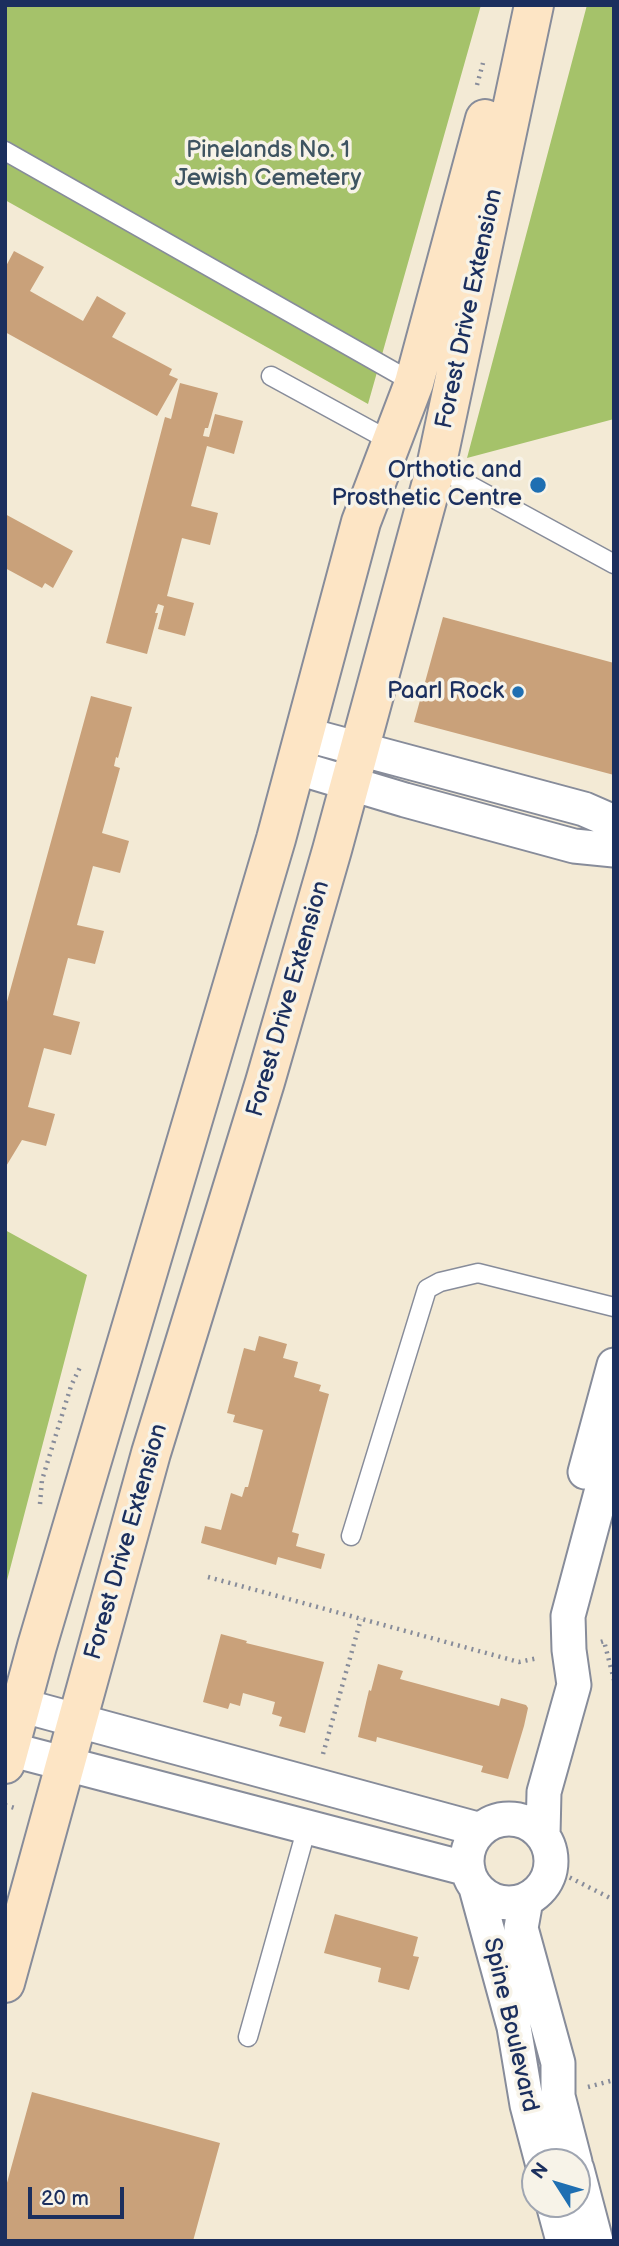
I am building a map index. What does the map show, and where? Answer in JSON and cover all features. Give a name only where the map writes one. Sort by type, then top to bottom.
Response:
[{"type":"street","name":"Forest Drive Extension","points":[[9,1735],[276,839],[361,522],[414,383],[516,5]]},
{"type":"street","name":"Forest Drive Extension","points":[[5,1983],[151,1453],[265,1082],[436,467],[534,5]]},
{"type":"street","points":[[299,750],[355,766],[574,846],[614,850]]},
{"type":"street","points":[[355,766],[584,809],[614,822]]},
{"type":"street","points":[[569,1650],[548,1607],[614,1365]]},
{"type":"street","points":[[543,1835],[544,1792],[575,1685],[569,1650],[568,1616],[614,1444]]},
{"type":"street","points":[[9,1735],[77,1721],[481,1830]]},
{"type":"street","points":[[9,1735],[65,1764],[307,1827],[472,1879],[494,1901],[516,1903],[538,1892],[551,1868],[549,1845],[535,1827],[513,1819],[491,1823],[481,1830],[469,1847],[472,1879]]},
{"type":"street","points":[[513,1819],[544,1792]]},
{"type":"street","name":"Spine Boulevard","points":[[472,1879],[514,2027],[527,2105],[538,2148]]},
{"type":"street","name":"Spine Boulevard","points":[[526,1900],[521,1928],[558,2063],[558,2096],[571,2148]]},
{"type":"street","points":[[557,2218],[563,2241]]},
{"type":"street","points":[[590,2218],[596,2241]]},
{"type":"lane","points":[[5,151],[414,383]]},
{"type":"lane","points":[[271,376],[392,442]]},
{"type":"lane","points":[[436,467],[614,564]]},
{"type":"lane","points":[[351,1536],[427,1289],[440,1282],[478,1273],[614,1307]]},
{"type":"lane","points":[[248,2037],[307,1827]]},
{"type":"path","points":[[208,1577],[519,1662],[604,1642],[614,1680]]},
{"type":"path","points":[[314,1785],[361,1619]]},
{"type":"path","points":[[551,1868],[614,1900]]},
{"type":"green space","name":"Pinelands No. 1 Jewish Cemetery","points":[[5,5],[481,5],[368,404],[5,200]]},
{"type":"green space","points":[[587,5],[614,5],[614,419],[467,458]]},
{"type":"green space","points":[[5,1230],[87,1275],[5,1588]]},
{"type":"building","points":[[14,251],[44,267],[30,291],[83,321],[97,296],[126,313],[112,337],[172,369],[169,375],[178,379],[157,416],[5,332],[5,268]]},
{"type":"building","points":[[180,383],[218,393],[203,436],[209,437],[215,414],[243,421],[234,454],[207,446],[191,506],[218,513],[210,545],[182,538],[167,596],[194,603],[185,636],[158,629],[164,606],[158,604],[147,654],[106,643],[165,417],[171,419]]},
{"type":"building","points":[[5,514],[73,551],[53,588],[45,583],[42,588],[5,568]]},
{"type":"building","name":"Paarl Rock","points":[[443,617],[614,663],[614,775],[414,722]]},
{"type":"building","points":[[91,696],[132,707],[118,758],[116,757],[114,766],[120,768],[102,833],[129,841],[120,873],[93,866],[77,925],[104,931],[95,964],[68,958],[53,1015],[80,1022],[71,1055],[44,1048],[28,1107],[55,1114],[46,1146],[22,1140],[5,1168],[5,1009]]},
{"type":"building","points":[[259,1336],[287,1344],[283,1358],[298,1362],[294,1377],[321,1385],[319,1391],[329,1394],[292,1532],[299,1534],[296,1546],[325,1554],[321,1569],[278,1557],[276,1565],[201,1543],[205,1526],[221,1530],[231,1493],[242,1497],[245,1487],[248,1487],[263,1430],[233,1422],[235,1415],[227,1413],[244,1348],[255,1351]]},
{"type":"building","points":[[221,1634],[247,1641],[246,1643],[324,1662],[305,1733],[279,1726],[282,1717],[272,1714],[275,1702],[243,1693],[240,1706],[230,1703],[228,1709],[203,1702]]},
{"type":"building","points":[[378,1664],[403,1671],[400,1679],[499,1706],[501,1698],[526,1705],[528,1708],[524,1726],[508,1779],[481,1772],[483,1766],[377,1737],[376,1742],[358,1737]]},
{"type":"building","points":[[335,1914],[418,1937],[413,1956],[419,1957],[409,1990],[378,1982],[381,1968],[324,1953]]},
{"type":"building","points":[[32,2092],[220,2143],[193,2241],[5,2241],[5,2190]]},
{"type":"place","name":"Orthotic and Prosthetic Centre","points":[[538,485]]},
{"type":"place","name":"Paarl Rock","points":[[518,692]]}]
